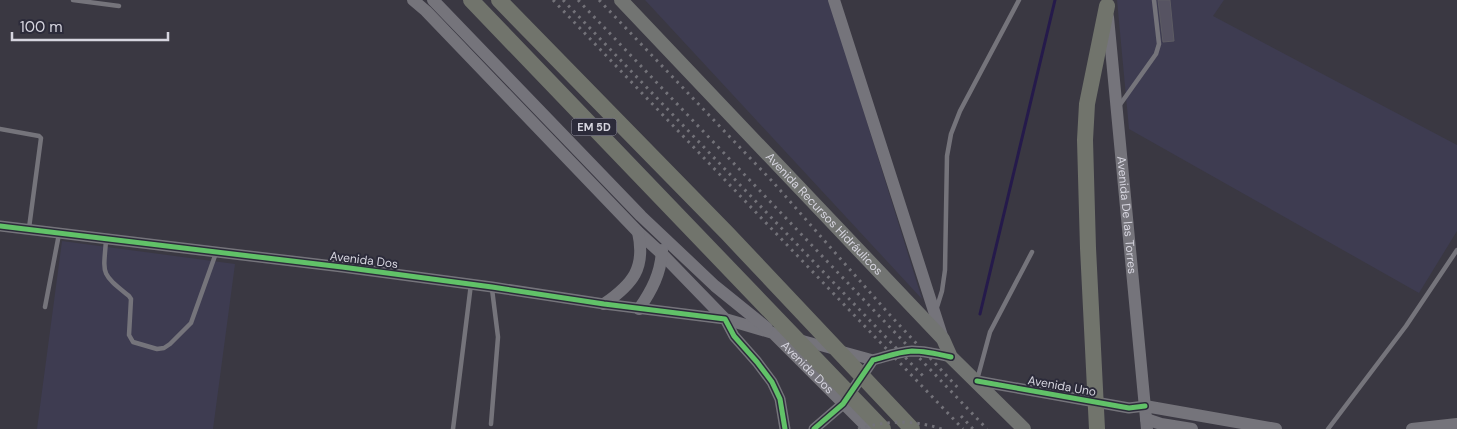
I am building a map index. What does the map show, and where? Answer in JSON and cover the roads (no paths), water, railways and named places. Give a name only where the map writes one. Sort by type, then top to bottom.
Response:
[{"type":"highway","name":"EM 5D","points":[[471,0],[883,429]]},
{"type":"highway","name":"EM 5D","points":[[499,0],[727,233],[912,429]]},
{"type":"highway","points":[[1097,429],[1084,140],[1087,104],[1107,3]]},
{"type":"main road","points":[[413,0],[426,11],[638,232],[725,319]]},
{"type":"main road","points":[[433,0],[663,238],[715,286],[773,332]]},
{"type":"main road","name":"Avenida Recursos Hidráulicos","points":[[621,0],[943,339],[951,357],[1024,429]]},
{"type":"main road","points":[[834,0],[943,339]]},
{"type":"main road","name":"Avenida De las Torres","points":[[1107,3],[1146,418]]},
{"type":"main road","points":[[604,304],[628,286],[636,275],[640,262],[641,244],[638,232]]},
{"type":"main road","points":[[639,309],[650,294],[662,264],[663,238]]},
{"type":"main road","name":"Avenida Dos","points":[[725,319],[773,332],[870,429]]},
{"type":"main road","points":[[1146,418],[1161,424],[1192,429]]},
{"type":"main road","points":[[1146,418],[1276,429]]},
{"type":"main road","points":[[1412,429],[1457,424]]},
{"type":"street","name":"Avenida Dos","points":[[0,226],[471,284],[639,309],[725,319]]},
{"type":"street","points":[[725,319],[734,336],[772,382],[780,399],[785,429]]},
{"type":"street","points":[[773,332],[873,360],[901,352],[913,351],[951,357]]},
{"type":"street","points":[[814,429],[843,404],[873,360]]},
{"type":"street","name":"Avenida Uno","points":[[977,381],[1129,408],[1146,418]]},
{"type":"lane","points":[[73,0],[120,6]]},
{"type":"lane","points":[[935,313],[942,291],[945,270],[947,156],[951,134],[960,111],[1018,0]]},
{"type":"lane","points":[[1116,109],[1158,49],[1154,0]]},
{"type":"lane","points":[[0,129],[39,136],[41,138],[29,229]]},
{"type":"lane","points":[[45,307],[59,233]]},
{"type":"lane","points":[[106,239],[104,273],[131,299],[130,339],[133,342],[157,348],[164,348],[170,344],[191,323],[216,252]]},
{"type":"lane","points":[[1328,429],[1406,326],[1457,250]]},
{"type":"lane","points":[[977,381],[990,332],[1032,252]]},
{"type":"lane","points":[[453,429],[471,284]]},
{"type":"lane","points":[[490,424],[498,338],[492,287]]},
{"type":"waterway","points":[[980,314],[1055,0]]},
{"type":"railway","points":[[553,0],[963,429]]},
{"type":"railway","points":[[563,0],[924,377]]},
{"type":"railway","points":[[578,0],[987,429]]},
{"type":"railway","points":[[599,0],[772,181],[889,314],[959,389]]},
{"type":"railway","points":[[961,416],[973,429]]},
{"type":"railway","points":[[858,429],[900,422],[942,429]]}]
